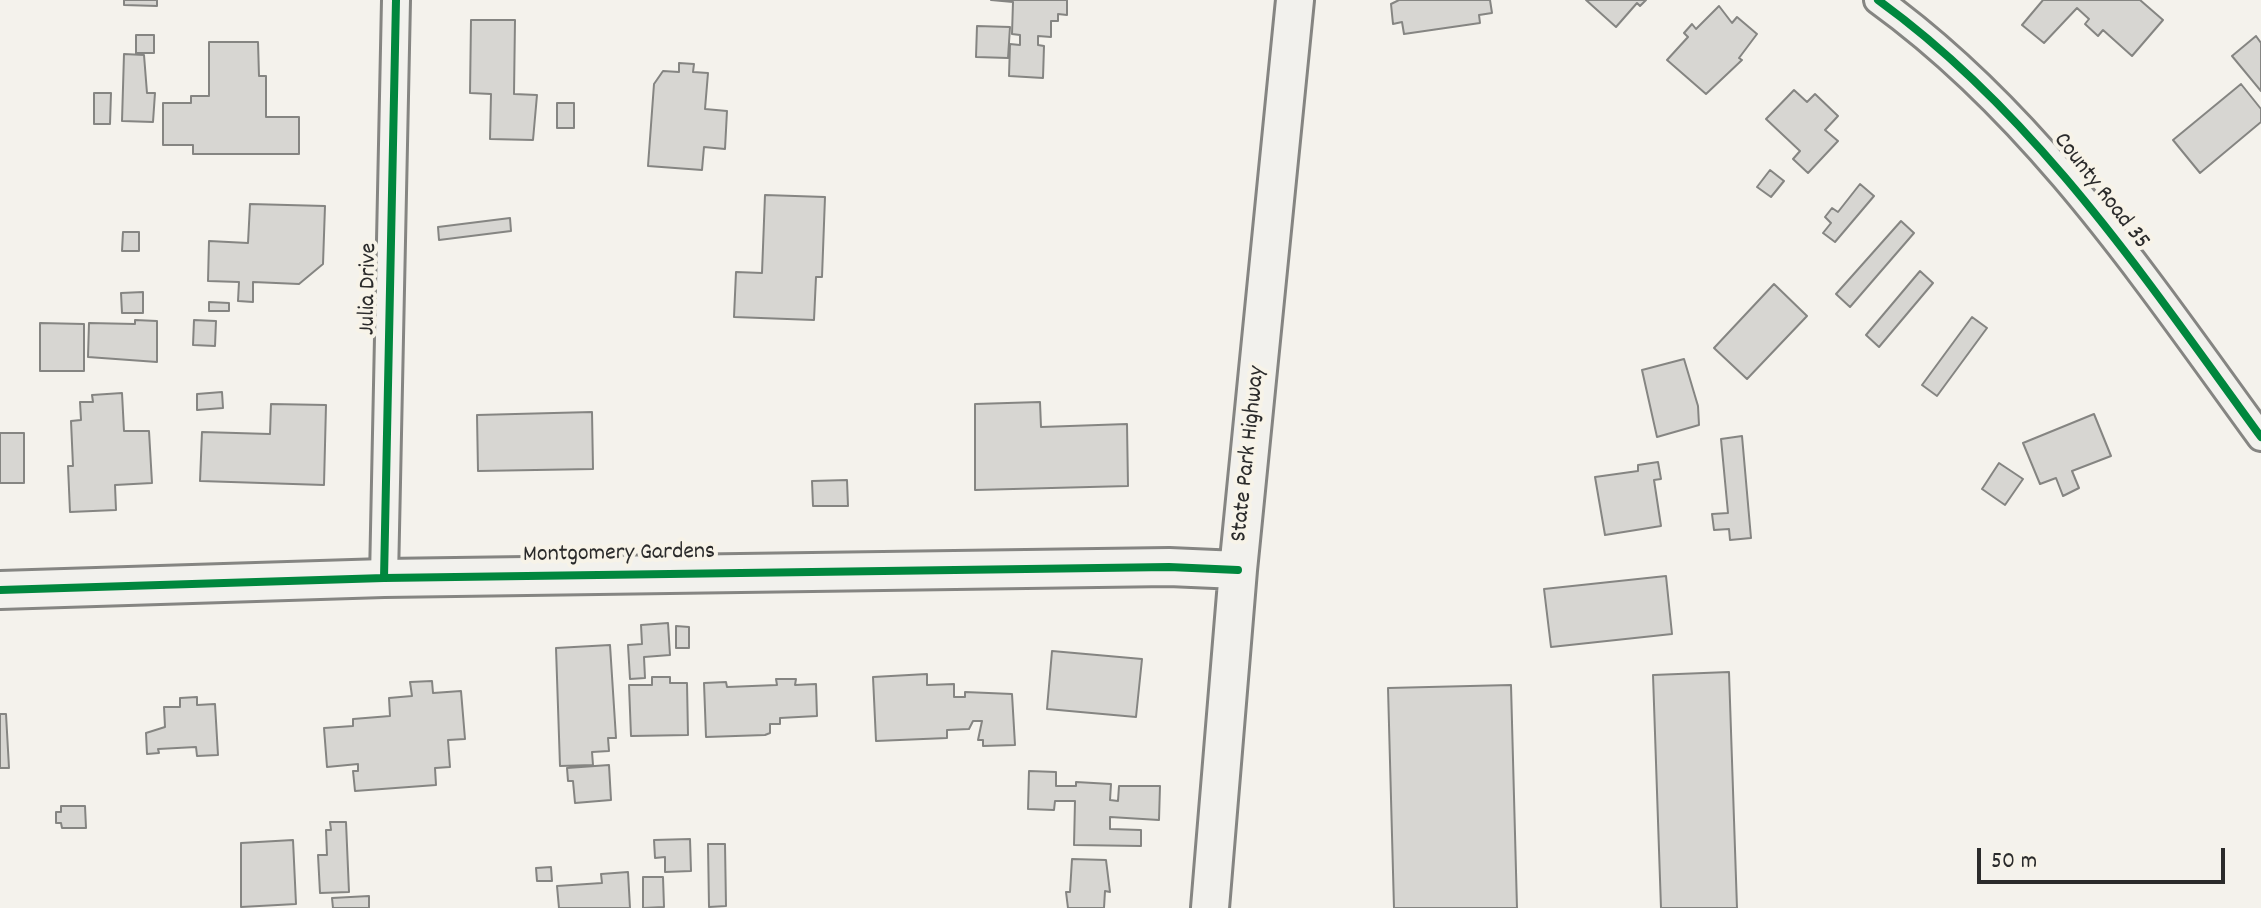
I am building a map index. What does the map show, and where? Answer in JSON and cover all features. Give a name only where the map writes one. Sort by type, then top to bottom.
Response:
[{"type":"street","name":"Julia Drive","points":[[384,578],[396,0]]},
{"type":"street","name":"State Park Highway","points":[[1210,908],[1238,570],[1295,0]]},
{"type":"street","name":"County Road 35","points":[[1878,0],[1938,45],[2057,166],[2261,437]]},
{"type":"street","name":"Montgomery Gardens","points":[[0,590],[384,578],[1169,567],[1238,570]]},
{"type":"building","points":[[124,0],[157,0],[157,6],[124,5]]},
{"type":"building","points":[[991,0],[1067,0],[1067,15],[1058,14],[1058,21],[1051,21],[1051,37],[1038,36],[1038,45],[1044,46],[1043,78],[1009,76],[1010,44],[1020,45],[1020,35],[1012,34],[1013,2]]},
{"type":"building","points":[[1399,0],[1490,0],[1492,13],[1479,15],[1480,23],[1404,34],[1402,22],[1393,24],[1391,4]]},
{"type":"building","points":[[1586,0],[1646,0],[1640,6],[1637,3],[1616,27]]},
{"type":"building","points":[[2043,0],[2140,0],[2163,20],[2132,56],[2103,30],[2098,36],[2085,24],[2089,19],[2077,8],[2044,43],[2022,25]]},
{"type":"building","points":[[1719,6],[1732,23],[1737,17],[1757,34],[1739,58],[1742,60],[1706,94],[1667,60],[1688,37],[1684,33],[1692,24],[1696,29]]},
{"type":"building","points":[[471,20],[515,20],[514,94],[537,95],[533,140],[490,139],[491,94],[470,93]]},
{"type":"building","points":[[977,26],[1010,27],[1008,58],[976,57]]},
{"type":"building","points":[[136,35],[154,35],[154,53],[136,53]]},
{"type":"building","points":[[2256,36],[2261,43],[2261,91],[2232,56]]},
{"type":"building","points":[[209,42],[258,42],[259,76],[266,76],[266,117],[299,117],[299,154],[193,154],[193,145],[163,145],[163,103],[191,103],[191,96],[209,96]]},
{"type":"building","points":[[124,54],[144,55],[147,93],[155,93],[153,122],[122,121]]},
{"type":"building","points":[[679,63],[694,64],[693,72],[708,73],[705,109],[727,111],[725,149],[704,147],[702,170],[648,166],[654,84],[663,71],[679,72]]},
{"type":"building","points":[[2241,84],[2261,109],[2261,122],[2200,173],[2173,140]]},
{"type":"building","points":[[1794,90],[1807,102],[1815,94],[1838,116],[1825,130],[1838,141],[1808,173],[1793,159],[1800,151],[1766,119]]},
{"type":"building","points":[[94,93],[111,93],[110,124],[94,124]]},
{"type":"building","points":[[557,103],[574,103],[574,128],[557,128]]},
{"type":"building","points":[[1770,170],[1784,181],[1771,197],[1757,187]]},
{"type":"building","points":[[1860,184],[1874,196],[1835,242],[1823,233],[1831,223],[1825,217],[1832,208],[1838,212]]},
{"type":"building","points":[[765,195],[825,197],[822,277],[816,277],[814,320],[734,317],[736,272],[762,273]]},
{"type":"building","points":[[250,204],[325,206],[323,264],[299,284],[253,282],[253,302],[238,301],[239,282],[208,281],[209,241],[248,243]]},
{"type":"building","points":[[510,218],[511,231],[439,240],[438,227]]},
{"type":"building","points":[[1901,221],[1914,233],[1850,307],[1836,294]]},
{"type":"building","points":[[123,232],[139,232],[139,251],[122,251]]},
{"type":"building","points":[[1920,271],[1933,283],[1879,347],[1866,335]]},
{"type":"building","points":[[1774,284],[1807,316],[1747,379],[1714,348]]},
{"type":"building","points":[[143,292],[143,313],[122,313],[121,293]]},
{"type":"building","points":[[209,302],[229,303],[229,311],[209,311]]},
{"type":"building","points":[[1972,317],[1987,328],[1937,396],[1922,385]]},
{"type":"building","points":[[135,320],[157,321],[157,362],[88,357],[89,323],[135,324]]},
{"type":"building","points":[[194,320],[216,321],[215,346],[193,345]]},
{"type":"building","points":[[40,323],[84,324],[84,371],[40,371]]},
{"type":"building","points":[[1684,359],[1698,406],[1699,425],[1657,437],[1642,370]]},
{"type":"building","points":[[222,392],[223,408],[197,410],[197,394]]},
{"type":"building","points":[[122,393],[124,431],[149,431],[152,483],[115,485],[116,510],[70,512],[68,466],[73,466],[71,421],[81,420],[80,402],[93,402],[92,395]]},
{"type":"building","points":[[1040,402],[1041,427],[1127,424],[1128,486],[975,490],[975,404]]},
{"type":"building","points":[[271,404],[326,405],[324,485],[200,481],[202,432],[270,434]]},
{"type":"building","points":[[592,412],[593,469],[478,471],[477,415]]},
{"type":"building","points":[[2094,414],[2111,456],[2072,471],[2079,488],[2063,496],[2056,478],[2040,484],[2023,443]]},
{"type":"building","points":[[0,433],[24,433],[24,483],[0,483]]},
{"type":"building","points":[[1742,436],[1751,538],[1730,540],[1729,529],[1714,530],[1712,514],[1728,513],[1721,439]]},
{"type":"building","points":[[1658,462],[1661,479],[1654,480],[1661,526],[1605,535],[1595,477],[1638,471],[1638,465]]},
{"type":"building","points":[[1999,463],[2023,479],[2005,505],[1982,489]]},
{"type":"building","points":[[847,480],[848,506],[813,506],[812,481]]},
{"type":"building","points":[[1666,576],[1672,634],[1551,647],[1544,589]]},
{"type":"building","points":[[668,623],[670,655],[644,657],[645,678],[630,679],[628,645],[642,644],[641,625]]},
{"type":"building","points":[[676,626],[689,627],[689,648],[676,648]]},
{"type":"building","points":[[610,645],[616,738],[608,738],[609,751],[592,752],[593,765],[560,766],[556,648]]},
{"type":"building","points":[[1052,651],[1142,659],[1136,717],[1047,709]]},
{"type":"building","points":[[1729,672],[1737,908],[1661,908],[1653,675]]},
{"type":"building","points":[[927,674],[927,685],[954,684],[954,697],[965,697],[965,692],[1012,694],[1015,745],[983,746],[983,740],[978,740],[982,721],[973,721],[969,729],[947,730],[947,738],[876,741],[873,677]]},
{"type":"building","points":[[652,677],[670,677],[670,683],[687,683],[688,735],[631,736],[629,685],[652,685]]},
{"type":"building","points":[[776,679],[796,679],[795,685],[816,684],[817,716],[780,718],[780,724],[770,724],[770,733],[765,735],[706,737],[704,683],[726,682],[727,687],[777,685]]},
{"type":"building","points":[[432,681],[433,693],[461,691],[465,739],[448,740],[450,767],[435,768],[436,785],[355,791],[353,771],[358,771],[358,764],[327,767],[324,728],[353,726],[353,719],[390,716],[389,698],[412,696],[410,682]]},
{"type":"building","points":[[1511,685],[1517,908],[1394,908],[1388,688]]},
{"type":"building","points":[[197,697],[197,705],[215,704],[218,755],[197,756],[196,747],[158,749],[159,753],[147,754],[146,733],[165,727],[164,707],[180,707],[180,698]]},
{"type":"building","points":[[0,714],[6,714],[9,768],[0,768]]},
{"type":"building","points":[[609,765],[611,800],[575,803],[573,781],[568,781],[567,768]]},
{"type":"building","points":[[1029,771],[1056,772],[1056,786],[1076,786],[1076,782],[1111,784],[1110,800],[1118,801],[1119,786],[1160,786],[1159,820],[1110,817],[1110,829],[1141,830],[1141,846],[1074,845],[1075,801],[1055,801],[1054,810],[1028,809]]},
{"type":"building","points":[[61,806],[85,806],[86,828],[62,828],[61,823],[56,823],[56,812],[61,812]]},
{"type":"building","points":[[330,822],[346,822],[349,892],[320,893],[318,855],[327,855],[326,830],[331,830]]},
{"type":"building","points":[[690,839],[691,871],[665,872],[665,857],[655,858],[654,840]]},
{"type":"building","points":[[293,840],[296,904],[241,907],[241,843]]},
{"type":"building","points":[[708,844],[725,844],[726,906],[709,907]]},
{"type":"building","points":[[1072,859],[1106,860],[1110,892],[1105,891],[1104,908],[1068,908],[1066,892],[1070,892]]},
{"type":"building","points":[[551,867],[552,881],[537,881],[536,868]]},
{"type":"building","points":[[628,872],[630,908],[559,908],[557,886],[602,883],[601,874]]},
{"type":"building","points":[[643,877],[663,877],[664,907],[643,908]]},
{"type":"building","points":[[369,896],[369,908],[333,908],[332,898]]},
{"type":"cycle path","points":[[384,578],[396,0]]},
{"type":"cycle path","points":[[1878,0],[1935,45],[1989,95],[2039,148],[2132,260],[2261,437]]},
{"type":"cycle path","points":[[0,590],[384,578],[1169,567],[1238,570]]}]
